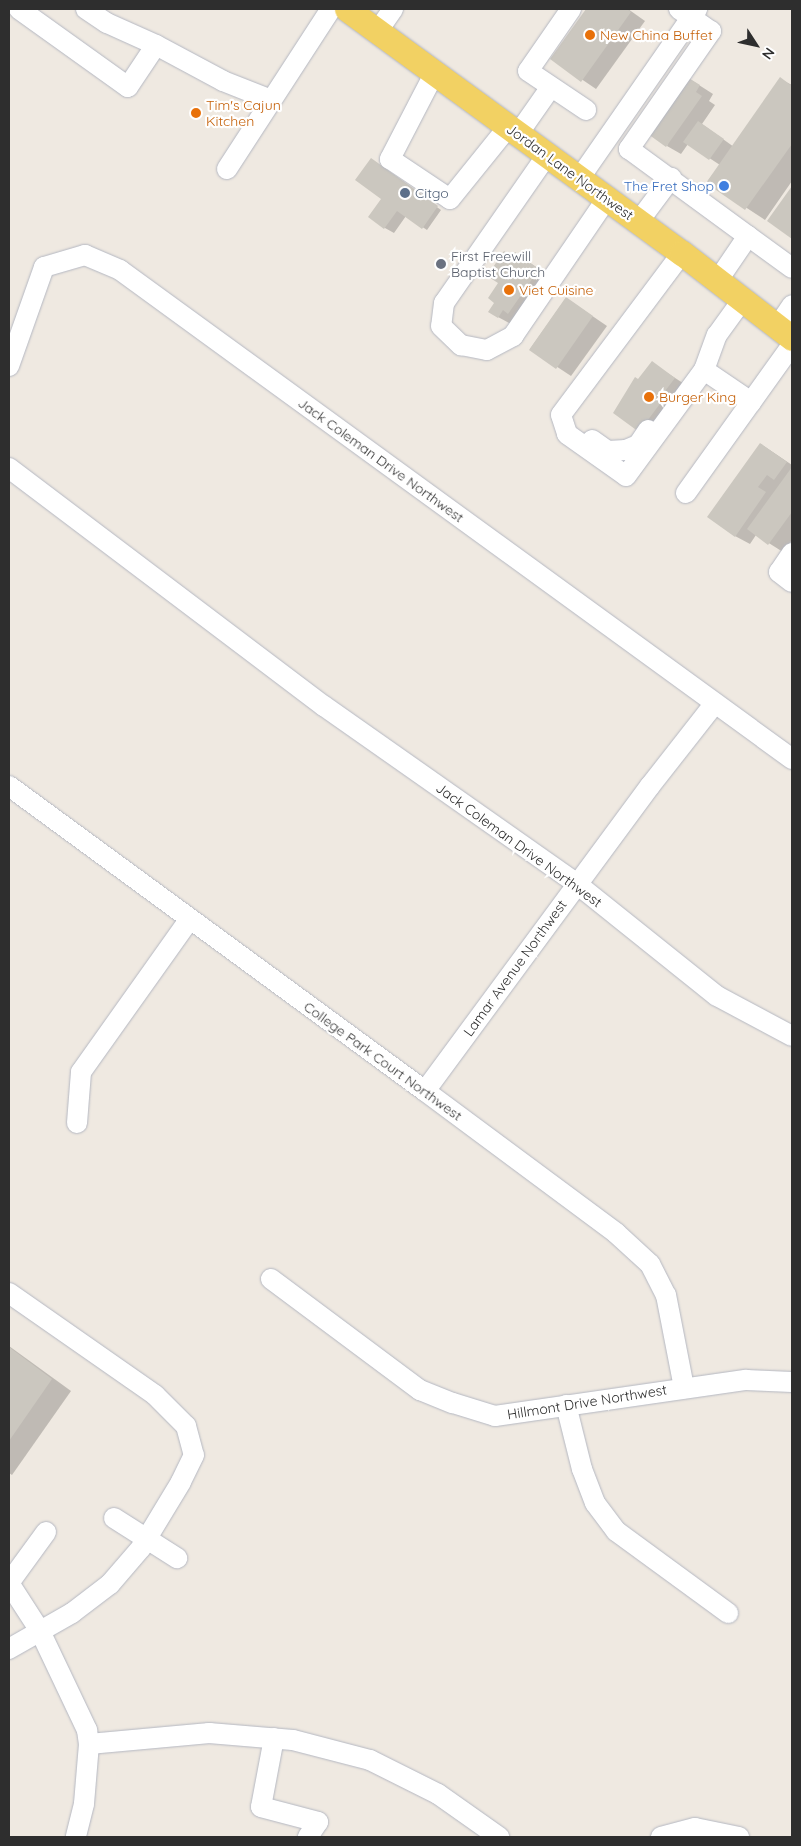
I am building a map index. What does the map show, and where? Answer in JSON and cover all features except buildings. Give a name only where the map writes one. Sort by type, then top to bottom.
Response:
[{"type":"main road","name":"Jordan Lane Northwest","points":[[346,10],[682,253],[743,299],[787,336]]},
{"type":"street","points":[[20,9],[128,87],[156,45]]},
{"type":"street","points":[[86,9],[107,22],[156,45],[223,81],[271,100]]},
{"type":"street","points":[[377,32],[393,9]]},
{"type":"street","points":[[571,9],[528,71],[586,110]]},
{"type":"street","points":[[227,168],[271,100],[346,10]]},
{"type":"street","points":[[579,179],[689,11],[711,31],[629,149],[792,268]]},
{"type":"street","points":[[434,74],[390,159],[450,198],[513,131],[551,87]]},
{"type":"street","points":[[547,155],[444,303],[441,326],[461,345],[487,350],[513,336],[607,198]]},
{"type":"street","points":[[639,222],[670,178]]},
{"type":"street","points":[[718,280],[748,236]]},
{"type":"street","points":[[682,253],[562,414],[567,434],[626,476],[704,370],[717,335],[743,299]]},
{"type":"street","name":"Jack Coleman Drive Northwest","points":[[9,366],[44,267],[85,255],[120,270],[792,759]]},
{"type":"street","points":[[686,493],[751,402],[787,336],[792,304]]},
{"type":"street","points":[[704,370],[751,402]]},
{"type":"street","name":"Jack Coleman Drive Northwest","points":[[9,468],[324,706],[577,884],[717,996],[792,1036]]},
{"type":"street","points":[[792,553],[779,572],[792,582]]},
{"type":"street","name":"Lamar Avenue Northwest","points":[[425,1091],[577,884],[715,703]]},
{"type":"street","name":"College Park Court Northwest","points":[[9,786],[616,1233],[650,1264],[666,1295],[684,1388]]},
{"type":"street","points":[[77,1123],[82,1072],[189,920]]},
{"type":"street","name":"Hillmont Drive Northwest","points":[[271,1279],[420,1390],[453,1404],[495,1416],[746,1380],[792,1382]]},
{"type":"street","points":[[9,1293],[155,1395],[186,1426],[194,1455],[181,1482],[147,1539],[110,1584],[72,1613],[9,1649]]},
{"type":"street","points":[[566,1405],[582,1469],[595,1503],[616,1531],[728,1613]]},
{"type":"street","points":[[114,1518],[177,1558]]},
{"type":"street","points":[[46,1532],[9,1583],[40,1631],[87,1730],[89,1744],[84,1804],[76,1837]]},
{"type":"street","points":[[89,1744],[209,1733],[293,1740],[370,1760],[438,1794],[499,1837]]},
{"type":"street","points":[[274,1738],[261,1807],[318,1822],[308,1837]]},
{"type":"street","points":[[661,1837],[695,1828],[739,1837]]},
{"type":"place","name":"New China Buffet","points":[[590,35]]},
{"type":"place","name":"Tim's Cajun Kitchen","points":[[196,113]]},
{"type":"place","name":"The Fret Shop","points":[[724,186]]},
{"type":"place","name":"Citgo","points":[[405,193]]},
{"type":"place","name":"First Freewill Baptist Church","points":[[441,264]]},
{"type":"place","name":"Viet Cuisine","points":[[509,290]]},
{"type":"place","name":"Burger King","points":[[649,397]]}]
